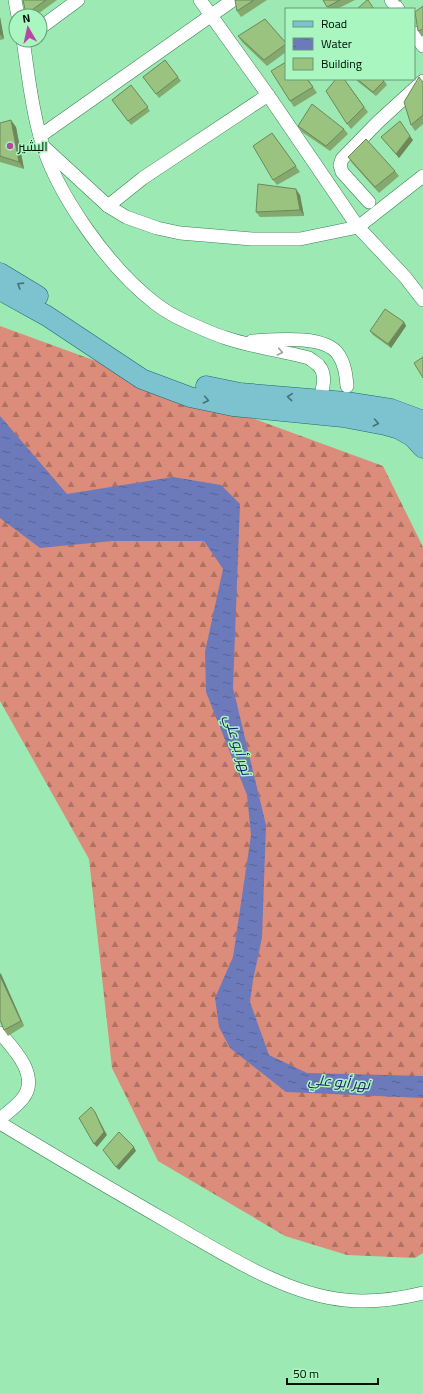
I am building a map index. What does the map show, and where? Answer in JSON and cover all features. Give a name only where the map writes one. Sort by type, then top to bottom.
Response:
[{"type":"main road","points":[[0,273],[79,322],[127,356],[160,373],[194,384],[240,393],[346,402],[391,409],[418,419],[423,423]]},
{"type":"main road","points":[[0,290],[47,316],[118,364],[148,382],[190,397],[234,406],[344,413],[399,429],[413,437],[423,448]]},
{"type":"street","points":[[48,22],[78,0]]},
{"type":"street","points":[[200,0],[268,95],[358,227],[423,300]]},
{"type":"street","points":[[42,141],[233,0]]},
{"type":"street","points":[[391,0],[397,8]]},
{"type":"street","points":[[415,34],[423,46]]},
{"type":"street","points":[[25,48],[42,141],[51,165],[61,186],[88,230],[114,264],[156,304],[187,322],[226,338],[309,358],[320,367],[323,375],[323,388],[319,400]]},
{"type":"street","points":[[369,202],[342,172],[340,165],[342,159],[378,122],[423,81]]},
{"type":"street","points":[[108,206],[143,178],[268,95]]},
{"type":"street","points":[[42,141],[108,206],[126,217],[157,228],[180,233],[268,240],[300,238],[358,227],[423,176]]},
{"type":"street","points":[[242,342],[276,339],[312,342],[325,345],[335,350],[338,354],[345,368],[347,386]]},
{"type":"street","points":[[0,1033],[20,1058],[26,1070],[29,1086],[24,1097],[15,1107],[0,1119]]},
{"type":"street","points":[[0,1123],[53,1156],[233,1260],[279,1282],[323,1296],[345,1300],[370,1301],[404,1298],[423,1293]]},
{"type":"green space","points":[[0,326],[383,466],[423,547],[423,1253],[415,1258],[347,1255],[285,1236],[158,1161],[112,1068],[89,859],[0,701]]},
{"type":"water","name":"نهر أبو علي","points":[[0,416],[67,494],[173,477],[221,485],[240,504],[233,688],[266,825],[262,938],[250,1002],[269,1055],[307,1073],[423,1076],[423,1098],[286,1092],[230,1048],[219,1027],[215,998],[233,957],[251,835],[247,795],[206,692],[205,652],[223,569],[204,541],[112,541],[40,548],[0,518]]},
{"type":"building","points":[[23,0],[46,0],[35,8],[25,8]]},
{"type":"building","points":[[235,0],[254,0],[237,11]]},
{"type":"building","points":[[323,0],[340,0],[327,7]]},
{"type":"building","points":[[368,0],[373,8],[358,8]]},
{"type":"building","points":[[423,6],[423,29],[418,31],[415,12]]},
{"type":"building","points":[[265,19],[285,42],[285,45],[264,60],[238,36]]},
{"type":"building","points":[[165,60],[178,77],[156,94],[143,77]]},
{"type":"building","points":[[285,63],[285,80],[308,80],[313,87],[290,101],[271,71]]},
{"type":"building","points":[[419,77],[423,82],[423,115],[411,125],[404,102]]},
{"type":"building","points":[[335,80],[345,80],[364,107],[347,124],[326,91]]},
{"type":"building","points":[[358,80],[383,80],[384,81],[373,92]]},
{"type":"building","points":[[131,85],[148,107],[128,121],[112,100]]},
{"type":"building","points":[[312,104],[344,129],[326,146],[298,126]]},
{"type":"building","name":"البشير","points":[[11,120],[19,162],[0,156],[0,123]]},
{"type":"building","points":[[400,121],[410,136],[396,154],[381,137]]},
{"type":"building","points":[[272,133],[296,166],[273,180],[253,146]]},
{"type":"building","points":[[366,139],[395,171],[375,187],[348,157]]},
{"type":"building","points":[[258,184],[296,189],[300,210],[256,212]]},
{"type":"building","points":[[385,309],[404,322],[388,344],[370,331]]},
{"type":"building","points":[[423,357],[423,378],[414,363]]},
{"type":"building","points":[[0,976],[21,1021],[4,1030],[0,1020]]},
{"type":"building","points":[[91,1107],[95,1112],[104,1132],[94,1144],[79,1118]]},
{"type":"building","points":[[119,1132],[134,1147],[116,1167],[103,1150]]},
{"type":"place","name":"البشير","points":[[10,146]]}]
